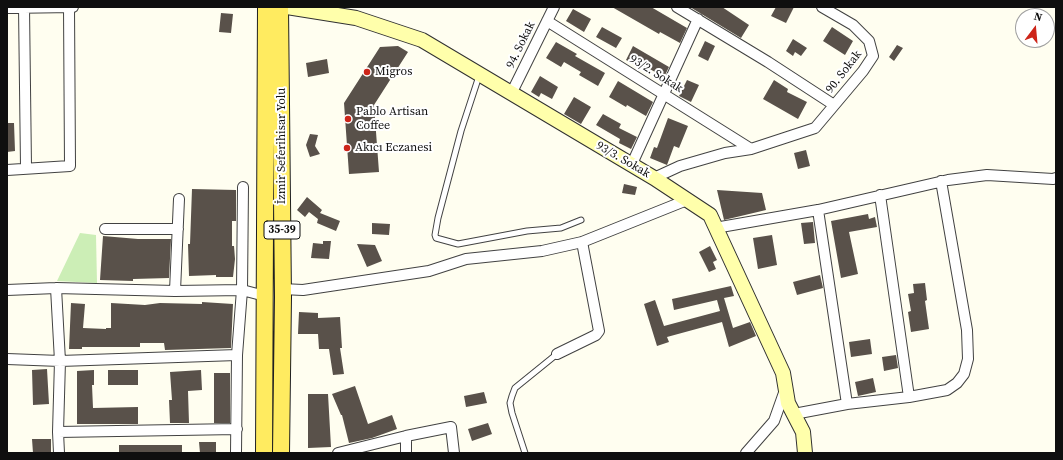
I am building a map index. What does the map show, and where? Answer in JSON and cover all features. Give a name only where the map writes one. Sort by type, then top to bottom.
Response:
[{"type":"main road","name":"İzmir Seferihisar Yolu","points":[[264,453],[266,7]]},
{"type":"main road","name":"İzmir Seferihisar Yolu","points":[[280,7],[282,289],[281,453]]},
{"type":"street","points":[[24,7],[26,168]]},
{"type":"street","points":[[7,170],[70,166],[68,7]]},
{"type":"street","points":[[7,8],[73,7]]},
{"type":"street","name":"93/3. Sokak","points":[[287,7],[356,12],[422,40],[631,166],[654,178],[680,166],[725,153],[752,149],[815,128],[834,105]]},
{"type":"street","name":"94. Sokak","points":[[511,94],[554,7]]},
{"type":"street","points":[[677,7],[834,105]]},
{"type":"street","name":"90. Sokak","points":[[822,7],[858,30],[869,41],[873,56],[863,71],[834,105]]},
{"type":"street","points":[[631,166],[698,19]]},
{"type":"street","name":"93/2. Sokak","points":[[547,21],[752,149]]},
{"type":"street","points":[[715,228],[818,210],[941,181],[987,175],[1056,178]]},
{"type":"street","points":[[654,178],[710,216],[783,373],[788,403],[803,432],[805,453]]},
{"type":"street","points":[[794,414],[847,404],[909,397],[947,390],[957,383],[964,374],[968,359],[967,330],[941,181]]},
{"type":"street","points":[[236,453],[237,355],[242,290],[243,187]]},
{"type":"street","points":[[880,195],[909,397]]},
{"type":"street","points":[[175,291],[179,199]]},
{"type":"street","points":[[282,289],[304,290],[429,271],[466,260],[542,251],[582,242],[687,200]]},
{"type":"street","points":[[818,210],[847,404]]},
{"type":"street","points":[[105,229],[178,229]]},
{"type":"street","points":[[557,354],[596,336],[599,331],[582,242]]},
{"type":"street","points":[[7,290],[56,288],[175,291],[242,290],[265,296]]},
{"type":"street","points":[[56,288],[60,361],[58,432],[59,453]]},
{"type":"street","points":[[7,359],[60,361],[237,355]]},
{"type":"street","points":[[746,453],[774,421],[786,388]]},
{"type":"street","points":[[342,453],[406,436],[451,427],[454,453]]},
{"type":"street","points":[[58,432],[237,429]]},
{"type":"street","points":[[406,436],[406,453]]},
{"type":"lane","points":[[480,75],[461,131],[438,218],[435,235],[436,238],[458,244],[527,231],[561,228],[581,220]]},
{"type":"lane","points":[[525,453],[510,402],[515,388],[557,354]]},
{"type":"green space","points":[[80,233],[96,235],[97,283],[57,281]]},
{"type":"building","points":[[612,7],[651,7],[687,28],[680,43],[660,32],[659,34]]},
{"type":"building","points":[[690,7],[722,7],[749,25],[741,38]]},
{"type":"building","points":[[776,7],[794,7],[786,23],[771,16]]},
{"type":"building","points":[[573,9],[591,19],[584,32],[566,21]]},
{"type":"building","points":[[221,13],[233,14],[231,33],[219,32]]},
{"type":"building","points":[[602,27],[622,38],[616,48],[596,37]]},
{"type":"building","points":[[832,27],[853,41],[845,55],[823,41]]},
{"type":"building","points":[[793,39],[807,48],[801,56],[795,52],[793,56],[786,51]]},
{"type":"building","points":[[705,41],[715,46],[708,61],[698,56]]},
{"type":"building","points":[[556,42],[577,54],[575,56],[605,73],[598,86],[579,75],[581,72],[564,62],[561,67],[546,58]]},
{"type":"building","points":[[897,45],[903,48],[894,61],[889,57]]},
{"type":"building","points":[[398,46],[408,52],[374,105],[379,172],[349,174],[344,103],[380,47]]},
{"type":"building","points":[[633,46],[669,67],[664,77],[648,68],[647,71],[626,60]]},
{"type":"building","points":[[327,59],[329,73],[308,77],[306,63]]},
{"type":"building","points":[[540,76],[558,87],[552,99],[541,93],[539,97],[531,92]]},
{"type":"building","points":[[687,80],[699,85],[691,102],[679,96]]},
{"type":"building","points":[[774,80],[788,89],[787,92],[807,102],[798,119],[763,99]]},
{"type":"building","points":[[618,81],[653,102],[646,116],[609,97]]},
{"type":"building","points":[[574,97],[591,107],[581,124],[564,114]]},
{"type":"building","points":[[603,114],[621,124],[619,128],[637,137],[631,149],[619,143],[620,139],[596,125]]},
{"type":"building","points":[[668,118],[688,126],[679,148],[674,146],[667,165],[650,158],[654,147],[657,148]]},
{"type":"building","points":[[7,123],[14,123],[15,151],[7,152]]},
{"type":"building","points":[[310,134],[318,135],[315,146],[320,154],[310,157],[306,145]]},
{"type":"building","points":[[806,150],[810,166],[798,169],[794,153]]},
{"type":"building","points":[[624,184],[637,187],[635,195],[622,193]]},
{"type":"building","points":[[192,189],[236,190],[236,221],[232,221],[232,246],[234,246],[235,259],[233,277],[216,277],[216,275],[189,276],[188,244],[190,244]]},
{"type":"building","points":[[717,190],[762,193],[766,210],[724,220]]},
{"type":"building","points":[[307,197],[322,210],[320,213],[340,221],[336,231],[317,223],[318,219],[309,212],[305,217],[297,210]]},
{"type":"building","points":[[868,214],[869,219],[875,217],[877,227],[849,232],[858,274],[841,278],[831,221]]},
{"type":"building","points":[[813,222],[815,243],[804,244],[801,223]]},
{"type":"building","points":[[372,223],[390,224],[389,235],[372,234]]},
{"type":"building","points":[[772,235],[777,265],[758,269],[753,238]]},
{"type":"building","points":[[103,236],[138,239],[171,239],[169,278],[133,279],[133,281],[100,280]]},
{"type":"building","points":[[323,241],[331,241],[329,259],[311,258],[313,243],[323,244]]},
{"type":"building","points":[[357,244],[375,245],[382,261],[367,267]]},
{"type":"building","points":[[710,246],[717,260],[713,262],[716,269],[709,272],[699,252]]},
{"type":"building","points":[[820,275],[823,288],[797,295],[793,282]]},
{"type":"building","points":[[925,283],[927,300],[925,301],[929,329],[911,332],[908,312],[911,311],[908,294],[914,293],[913,284]]},
{"type":"building","points":[[731,286],[734,296],[724,298],[733,328],[750,322],[756,336],[729,347],[722,322],[667,337],[669,342],[657,346],[644,304],[655,300],[664,326],[720,311],[717,300],[674,310],[672,299]]},
{"type":"building","points":[[202,302],[233,304],[231,348],[165,350],[164,343],[140,343],[140,347],[82,347],[82,349],[69,349],[71,303],[85,304],[83,328],[106,329],[111,328],[111,303],[145,305],[160,303],[202,304]]},
{"type":"building","points":[[299,312],[318,313],[318,318],[340,317],[342,348],[340,348],[344,374],[333,375],[329,349],[319,349],[318,334],[298,334]]},
{"type":"building","points":[[870,339],[872,354],[851,357],[849,342]]},
{"type":"building","points":[[896,355],[898,368],[884,371],[882,357]]},
{"type":"building","points":[[47,369],[49,404],[33,405],[32,370]]},
{"type":"building","points":[[94,370],[94,385],[92,385],[93,408],[138,407],[138,424],[77,424],[77,371]]},
{"type":"building","points":[[108,370],[138,370],[138,385],[108,385]]},
{"type":"building","points":[[201,370],[202,390],[188,391],[189,423],[170,423],[169,400],[172,400],[170,372]]},
{"type":"building","points":[[214,373],[230,373],[230,423],[214,423]]},
{"type":"building","points":[[873,378],[876,392],[858,396],[855,382]]},
{"type":"building","points":[[355,386],[368,424],[392,415],[397,429],[372,438],[349,443],[342,415],[332,394]]},
{"type":"building","points":[[484,392],[487,403],[466,407],[464,396]]},
{"type":"building","points":[[308,394],[328,394],[331,447],[308,448]]},
{"type":"building","points":[[488,423],[492,434],[472,441],[468,429]]},
{"type":"building","points":[[32,439],[51,439],[51,453],[33,453]]},
{"type":"building","points":[[199,442],[216,442],[216,453],[200,453]]},
{"type":"building","points":[[119,445],[182,445],[182,453],[119,453]]},
{"type":"place","name":"Migros","points":[[367,72]]},
{"type":"place","name":"Pablo Artisan Coffee","points":[[348,119]]},
{"type":"place","name":"Akıcı Eczanesi","points":[[347,148]]}]
